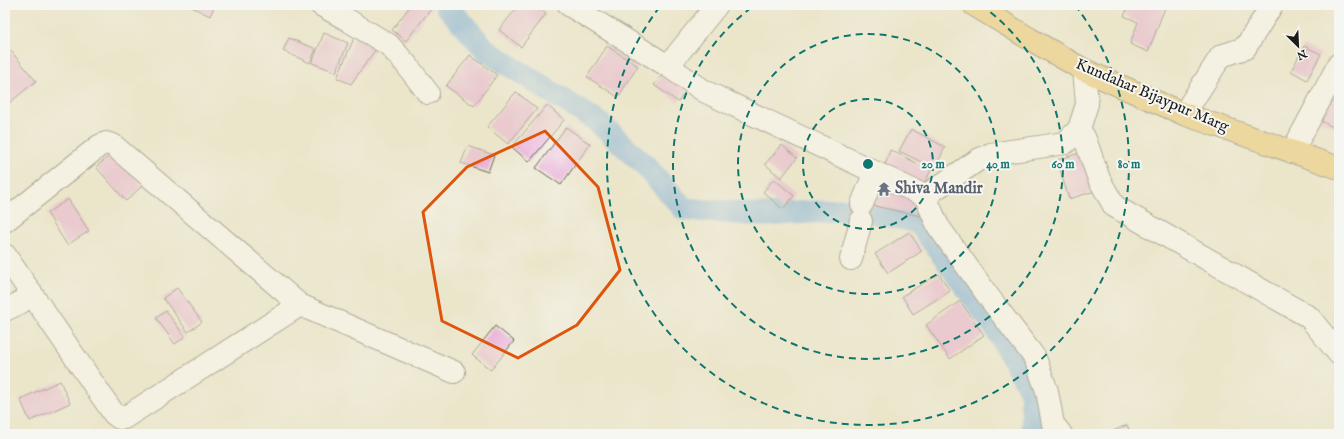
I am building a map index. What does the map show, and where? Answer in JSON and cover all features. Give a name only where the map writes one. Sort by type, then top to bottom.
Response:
[{"type":"main road","name":"Kundahar Bijaypur Marg","points":[[974,5],[1084,70],[1184,114],[1339,168]]},
{"type":"street","points":[[321,5],[389,44],[428,94]]},
{"type":"street","points":[[569,5],[668,66],[704,91],[925,196],[938,226],[1035,358],[1047,391],[1053,424],[1061,434]]},
{"type":"street","points":[[668,66],[717,5]]},
{"type":"street","points":[[1184,114],[1221,56],[1245,48],[1272,5]]},
{"type":"street","points":[[1292,152],[1339,64]]},
{"type":"street","points":[[925,196],[978,160],[990,154],[1065,143],[1079,129],[1087,104],[1084,70]]},
{"type":"street","points":[[1079,129],[1085,140],[1099,179],[1114,206],[1309,316],[1339,354]]},
{"type":"street","points":[[5,221],[99,146],[106,143],[113,145],[300,305],[454,372]]},
{"type":"street","points":[[850,259],[862,212],[875,172]]},
{"type":"street","points":[[5,255],[118,418],[124,418],[300,305]]},
{"type":"street","points":[[5,310],[20,303],[32,292]]},
{"type":"highlighted area","points":[[545,131],[598,187],[620,270],[577,325],[518,358],[442,321],[423,212],[467,167]]},
{"type":"building","points":[[188,5],[215,5],[210,16]]},
{"type":"building","points":[[411,5],[434,5],[406,41],[392,30]]},
{"type":"building","points":[[519,5],[535,5],[546,14],[521,47],[499,30]]},
{"type":"building","points":[[1129,5],[1166,5],[1148,52],[1130,44],[1138,22],[1124,16]]},
{"type":"building","points":[[357,31],[378,46],[351,84],[337,78]]},
{"type":"building","points":[[324,33],[348,43],[336,72],[312,63]]},
{"type":"building","points":[[289,38],[316,49],[310,63],[283,51]]},
{"type":"building","points":[[607,46],[638,66],[618,97],[587,77]]},
{"type":"building","points":[[1304,46],[1321,54],[1307,80],[1291,71]]},
{"type":"building","points":[[10,50],[36,81],[8,104],[5,101],[5,54]]},
{"type":"building","points":[[470,55],[497,75],[474,106],[446,86]]},
{"type":"building","points":[[665,71],[688,87],[678,102],[654,85]]},
{"type":"building","points":[[1339,75],[1339,130],[1317,119]]},
{"type":"building","points":[[516,92],[537,109],[508,144],[487,127]]},
{"type":"building","points":[[547,105],[564,120],[529,162],[512,147]]},
{"type":"building","points":[[566,127],[590,144],[561,185],[536,168]]},
{"type":"building","points":[[911,129],[945,147],[935,169],[899,151]]},
{"type":"building","points":[[782,145],[797,158],[781,178],[765,164]]},
{"type":"building","points":[[468,146],[494,155],[488,172],[461,163]]},
{"type":"building","points":[[890,150],[931,170],[921,190],[882,174]]},
{"type":"building","points":[[114,152],[143,185],[126,201],[96,167]]},
{"type":"building","points":[[1083,152],[1095,191],[1069,199],[1057,160]]},
{"type":"building","points":[[774,179],[794,196],[783,209],[763,192]]},
{"type":"building","name":"Shiva Mandir","points":[[877,179],[914,198],[921,216],[865,204]]},
{"type":"building","points":[[68,199],[89,231],[67,245],[47,213]]},
{"type":"building","points":[[909,232],[922,251],[888,273],[875,254]]},
{"type":"building","points":[[939,274],[950,291],[913,314],[902,296]]},
{"type":"building","points":[[177,288],[202,322],[188,332],[163,298]]},
{"type":"building","points":[[960,301],[984,335],[950,359],[926,325]]},
{"type":"building","points":[[166,311],[185,337],[175,344],[156,318]]},
{"type":"building","points":[[495,326],[514,341],[491,370],[472,355]]},
{"type":"building","points":[[60,381],[70,403],[30,421],[20,399]]},
{"type":"building","points":[[5,422],[11,434],[5,434]]},
{"type":"building","points":[[1127,425],[1131,434],[1112,434],[1111,432]]},
{"type":"waterway","points":[[446,5],[487,51],[598,122],[645,165],[684,209],[763,215],[859,209],[918,222],[995,327],[1031,391],[1033,428],[1038,434]]},
{"type":"place","name":"Shiva Mandir","points":[[884,189]]}]
